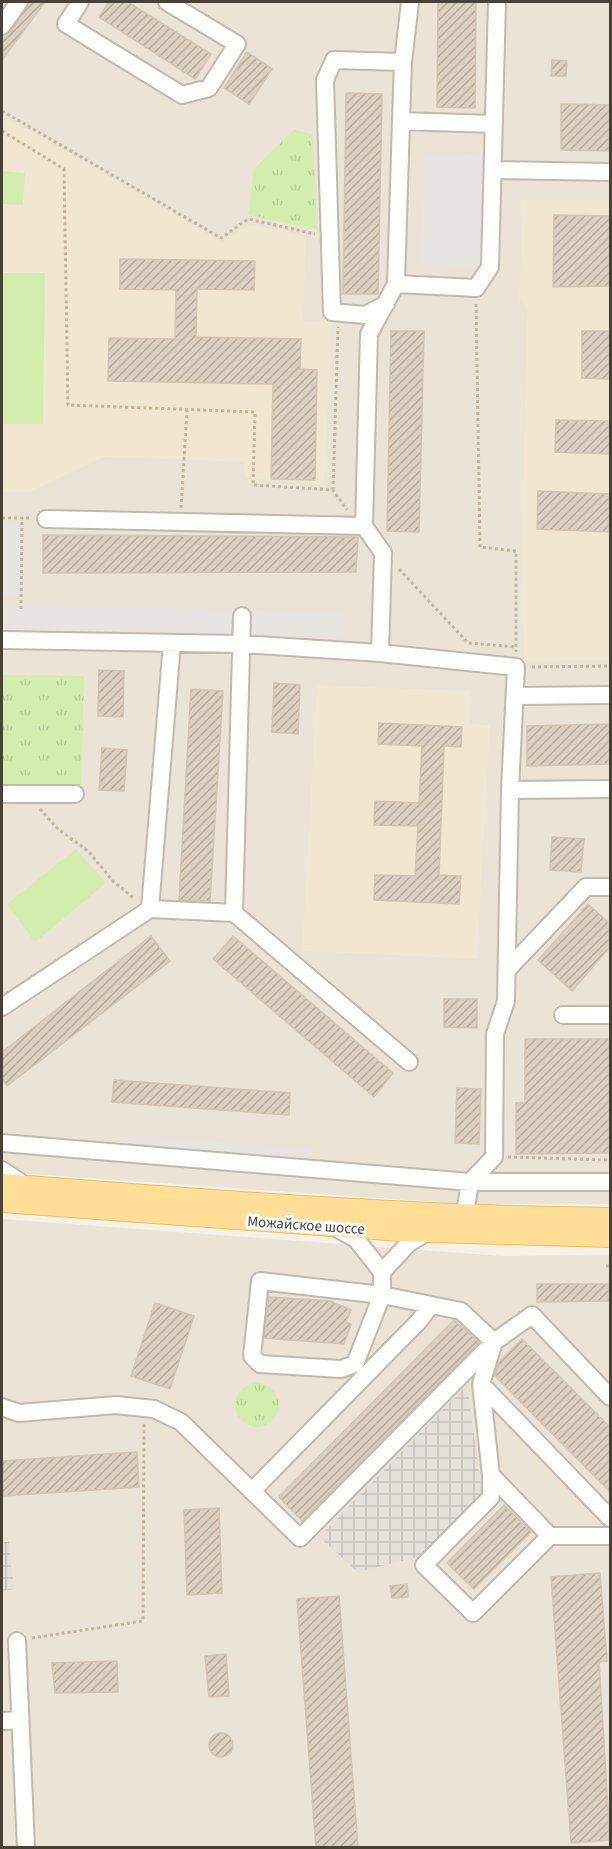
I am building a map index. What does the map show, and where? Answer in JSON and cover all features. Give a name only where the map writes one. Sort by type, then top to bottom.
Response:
[{"type":"main road","name":"Можайское шоссе","points":[[2,1184],[289,1206],[610,1218]]},
{"type":"main road","name":"Можайское шоссе","points":[[2,1202],[426,1233],[610,1236]]},
{"type":"street","points":[[2,26],[19,2]]},
{"type":"street","points":[[80,2],[66,24],[182,95],[209,88],[237,44],[167,2]]},
{"type":"street","points":[[380,653],[383,553],[361,526],[369,334],[396,284],[403,62],[410,2]]},
{"type":"street","points":[[396,284],[476,288],[490,267],[497,2]]},
{"type":"street","points":[[386,304],[365,315],[332,312],[325,80],[334,60],[403,62]]},
{"type":"street","points":[[401,121],[493,124]]},
{"type":"street","points":[[493,170],[610,172]]},
{"type":"street","points":[[46,519],[361,526]]},
{"type":"street","points":[[234,913],[242,616]]},
{"type":"street","points":[[2,640],[240,644],[380,653],[516,667],[510,790],[506,1001],[495,1034],[494,1156],[470,1182],[465,1214]]},
{"type":"street","points":[[149,910],[172,643]]},
{"type":"street","points":[[515,696],[610,695]]},
{"type":"street","points":[[510,790],[610,789]]},
{"type":"street","points":[[2,794],[75,794]]},
{"type":"street","points":[[507,970],[586,887],[610,887]]},
{"type":"street","points":[[2,1007],[149,910],[234,913],[409,1062]]},
{"type":"street","points":[[563,1016],[610,1015]]},
{"type":"street","points":[[2,1143],[470,1182],[608,1174]]},
{"type":"street","points":[[2,1170],[26,1186]]},
{"type":"street","points":[[334,1227],[356,1239],[382,1272],[382,1295],[359,1357],[348,1368],[260,1364],[252,1356],[260,1281],[382,1295],[461,1311],[494,1342]]},
{"type":"street","points":[[382,1272],[409,1243],[426,1233]]},
{"type":"street","points":[[252,1491],[411,1329],[431,1305]]},
{"type":"street","points":[[2,1407],[19,1413],[116,1406],[154,1409],[181,1422],[300,1538],[494,1342],[532,1315],[610,1397]]},
{"type":"street","points":[[494,1342],[481,1384],[491,1475],[491,1497],[424,1566],[472,1612],[550,1536],[610,1536]]},
{"type":"street","points":[[481,1384],[610,1518]]},
{"type":"street","points":[[491,1475],[550,1536]]},
{"type":"street","points":[[17,1641],[26,1848]]},
{"type":"street","points":[[2,1721],[20,1720]]},
{"type":"path","points":[[2,111],[221,238],[248,219],[330,237]]},
{"type":"path","points":[[2,131],[64,169],[68,405],[255,412],[253,485],[333,490]]},
{"type":"path","points":[[476,288],[480,547],[516,551],[516,667],[610,666]]},
{"type":"path","points":[[338,312],[333,490],[361,526]]},
{"type":"path","points":[[180,522],[186,411]]},
{"type":"path","points":[[2,518],[46,519]]},
{"type":"path","points":[[21,609],[22,518]]},
{"type":"path","points":[[383,553],[468,643],[516,647]]},
{"type":"path","points":[[28,794],[58,829],[88,851],[113,881],[149,910]]},
{"type":"path","points":[[494,1156],[610,1160]]},
{"type":"path","points":[[604,1160],[608,1174]]},
{"type":"path","points":[[17,1641],[143,1621],[144,1408]]},
{"type":"shaded area","points":[[2,2],[610,2],[610,1204],[465,1204],[2,1172]]},
{"type":"shaded area","points":[[2,115],[222,242],[250,224],[306,237],[303,321],[332,322],[324,484],[245,478],[243,462],[104,457],[30,492],[2,492]]},
{"type":"shaded area","points":[[425,153],[493,154],[490,267],[419,265]]},
{"type":"shaded area","points":[[523,200],[610,200],[610,660],[524,661],[522,544],[527,308],[519,299]]},
{"type":"shaded area","points":[[2,525],[23,526],[20,597],[2,596]]},
{"type":"shaded area","points":[[2,606],[344,611],[344,636],[2,631]]},
{"type":"shaded area","points":[[317,685],[469,691],[470,724],[490,725],[477,959],[302,951]]},
{"type":"shaded area","points":[[124,1134],[311,1149],[310,1164],[122,1149]]},
{"type":"shaded area","points":[[2,1219],[502,1256],[610,1255],[610,1847],[2,1847]]},
{"type":"shaded area","points":[[467,1385],[482,1494],[425,1555],[358,1572],[319,1537]]},
{"type":"shaded area","points":[[2,1542],[9,1542],[14,1589],[2,1591]]},
{"type":"green space","points":[[294,130],[312,134],[317,229],[248,215],[254,169]]},
{"type":"green space","points":[[2,171],[25,173],[23,205],[2,204]]},
{"type":"green space","points":[[2,273],[45,273],[43,424],[2,424]]},
{"type":"green space","points":[[2,675],[84,676],[81,790],[2,788]]},
{"type":"green space","points":[[76,849],[106,883],[35,942],[7,904]]},
{"type":"green space","points":[[257,1383],[272,1390],[279,1405],[272,1420],[257,1427],[242,1420],[235,1405],[242,1390]]},
{"type":"building","points":[[29,2],[45,2],[2,60],[2,36],[11,32]]},
{"type":"building","points":[[109,2],[128,2],[211,54],[195,79],[99,17]]},
{"type":"building","points":[[438,2],[476,2],[475,108],[437,107]]},
{"type":"building","points":[[247,52],[272,69],[249,104],[224,88]]},
{"type":"building","points":[[552,60],[567,61],[566,76],[551,76]]},
{"type":"building","points":[[346,93],[382,94],[378,294],[343,294]]},
{"type":"building","points":[[561,104],[610,105],[610,151],[561,150]]},
{"type":"building","points":[[554,215],[610,216],[610,286],[553,287]]},
{"type":"building","points":[[120,259],[255,261],[254,290],[197,289],[196,337],[301,339],[300,369],[317,370],[315,480],[271,479],[273,384],[108,381],[109,338],[175,339],[176,290],[120,289]]},
{"type":"building","points":[[391,331],[424,331],[419,532],[387,531]]},
{"type":"building","points":[[582,331],[610,331],[610,379],[582,378]]},
{"type":"building","points":[[556,420],[610,421],[610,454],[555,452]]},
{"type":"building","points":[[538,491],[610,494],[610,532],[537,529]]},
{"type":"building","points":[[43,535],[358,537],[356,572],[43,573]]},
{"type":"building","points":[[99,670],[124,671],[123,717],[98,716]]},
{"type":"building","points":[[274,683],[300,685],[298,734],[272,732]]},
{"type":"building","points":[[191,689],[223,691],[210,901],[179,900]]},
{"type":"building","points":[[379,723],[462,727],[461,747],[444,746],[439,875],[461,876],[459,904],[374,900],[375,875],[415,876],[418,826],[374,825],[375,801],[419,803],[422,746],[378,744]]},
{"type":"building","points":[[610,724],[610,764],[527,766],[527,726]]},
{"type":"building","points":[[102,748],[127,750],[124,791],[99,790]]},
{"type":"building","points":[[552,837],[584,839],[581,872],[550,870]]},
{"type":"building","points":[[588,904],[610,924],[610,947],[572,991],[538,960]]},
{"type":"building","points":[[151,936],[170,961],[7,1086],[2,1078],[2,1052]]},
{"type":"building","points":[[233,936],[393,1073],[374,1097],[213,959]]},
{"type":"building","points":[[444,999],[477,999],[477,1028],[444,1027]]},
{"type":"building","points":[[525,1039],[610,1039],[610,1153],[516,1154],[516,1103],[525,1103]]},
{"type":"building","points":[[114,1080],[290,1093],[289,1115],[112,1102]]},
{"type":"building","points":[[457,1088],[481,1089],[479,1144],[455,1143]]},
{"type":"building","points":[[537,1284],[610,1284],[610,1301],[537,1302]]},
{"type":"building","points":[[269,1297],[330,1301],[351,1310],[346,1322],[351,1324],[344,1344],[264,1338]]},
{"type":"building","points":[[155,1303],[194,1316],[170,1389],[131,1376]]},
{"type":"building","points":[[454,1320],[479,1342],[302,1521],[279,1497]]},
{"type":"building","points":[[522,1339],[610,1427],[610,1492],[495,1376],[499,1362]]},
{"type":"building","points":[[137,1452],[139,1487],[2,1496],[2,1461]]},
{"type":"building","points":[[504,1505],[531,1532],[474,1589],[447,1563]]},
{"type":"building","points":[[219,1508],[222,1593],[187,1595],[184,1510]]},
{"type":"building","points":[[600,1573],[607,1661],[599,1662],[610,1840],[571,1843],[551,1577]]},
{"type":"building","points":[[407,1584],[408,1597],[392,1598],[390,1586]]},
{"type":"building","points":[[339,1596],[358,1848],[316,1848],[297,1599]]},
{"type":"building","points":[[226,1654],[229,1696],[209,1697],[205,1656]]},
{"type":"building","points":[[117,1661],[118,1692],[55,1693],[52,1663]]},
{"type":"building","points":[[221,1733],[230,1736],[233,1745],[230,1754],[221,1757],[212,1754],[209,1745],[212,1736]]}]
